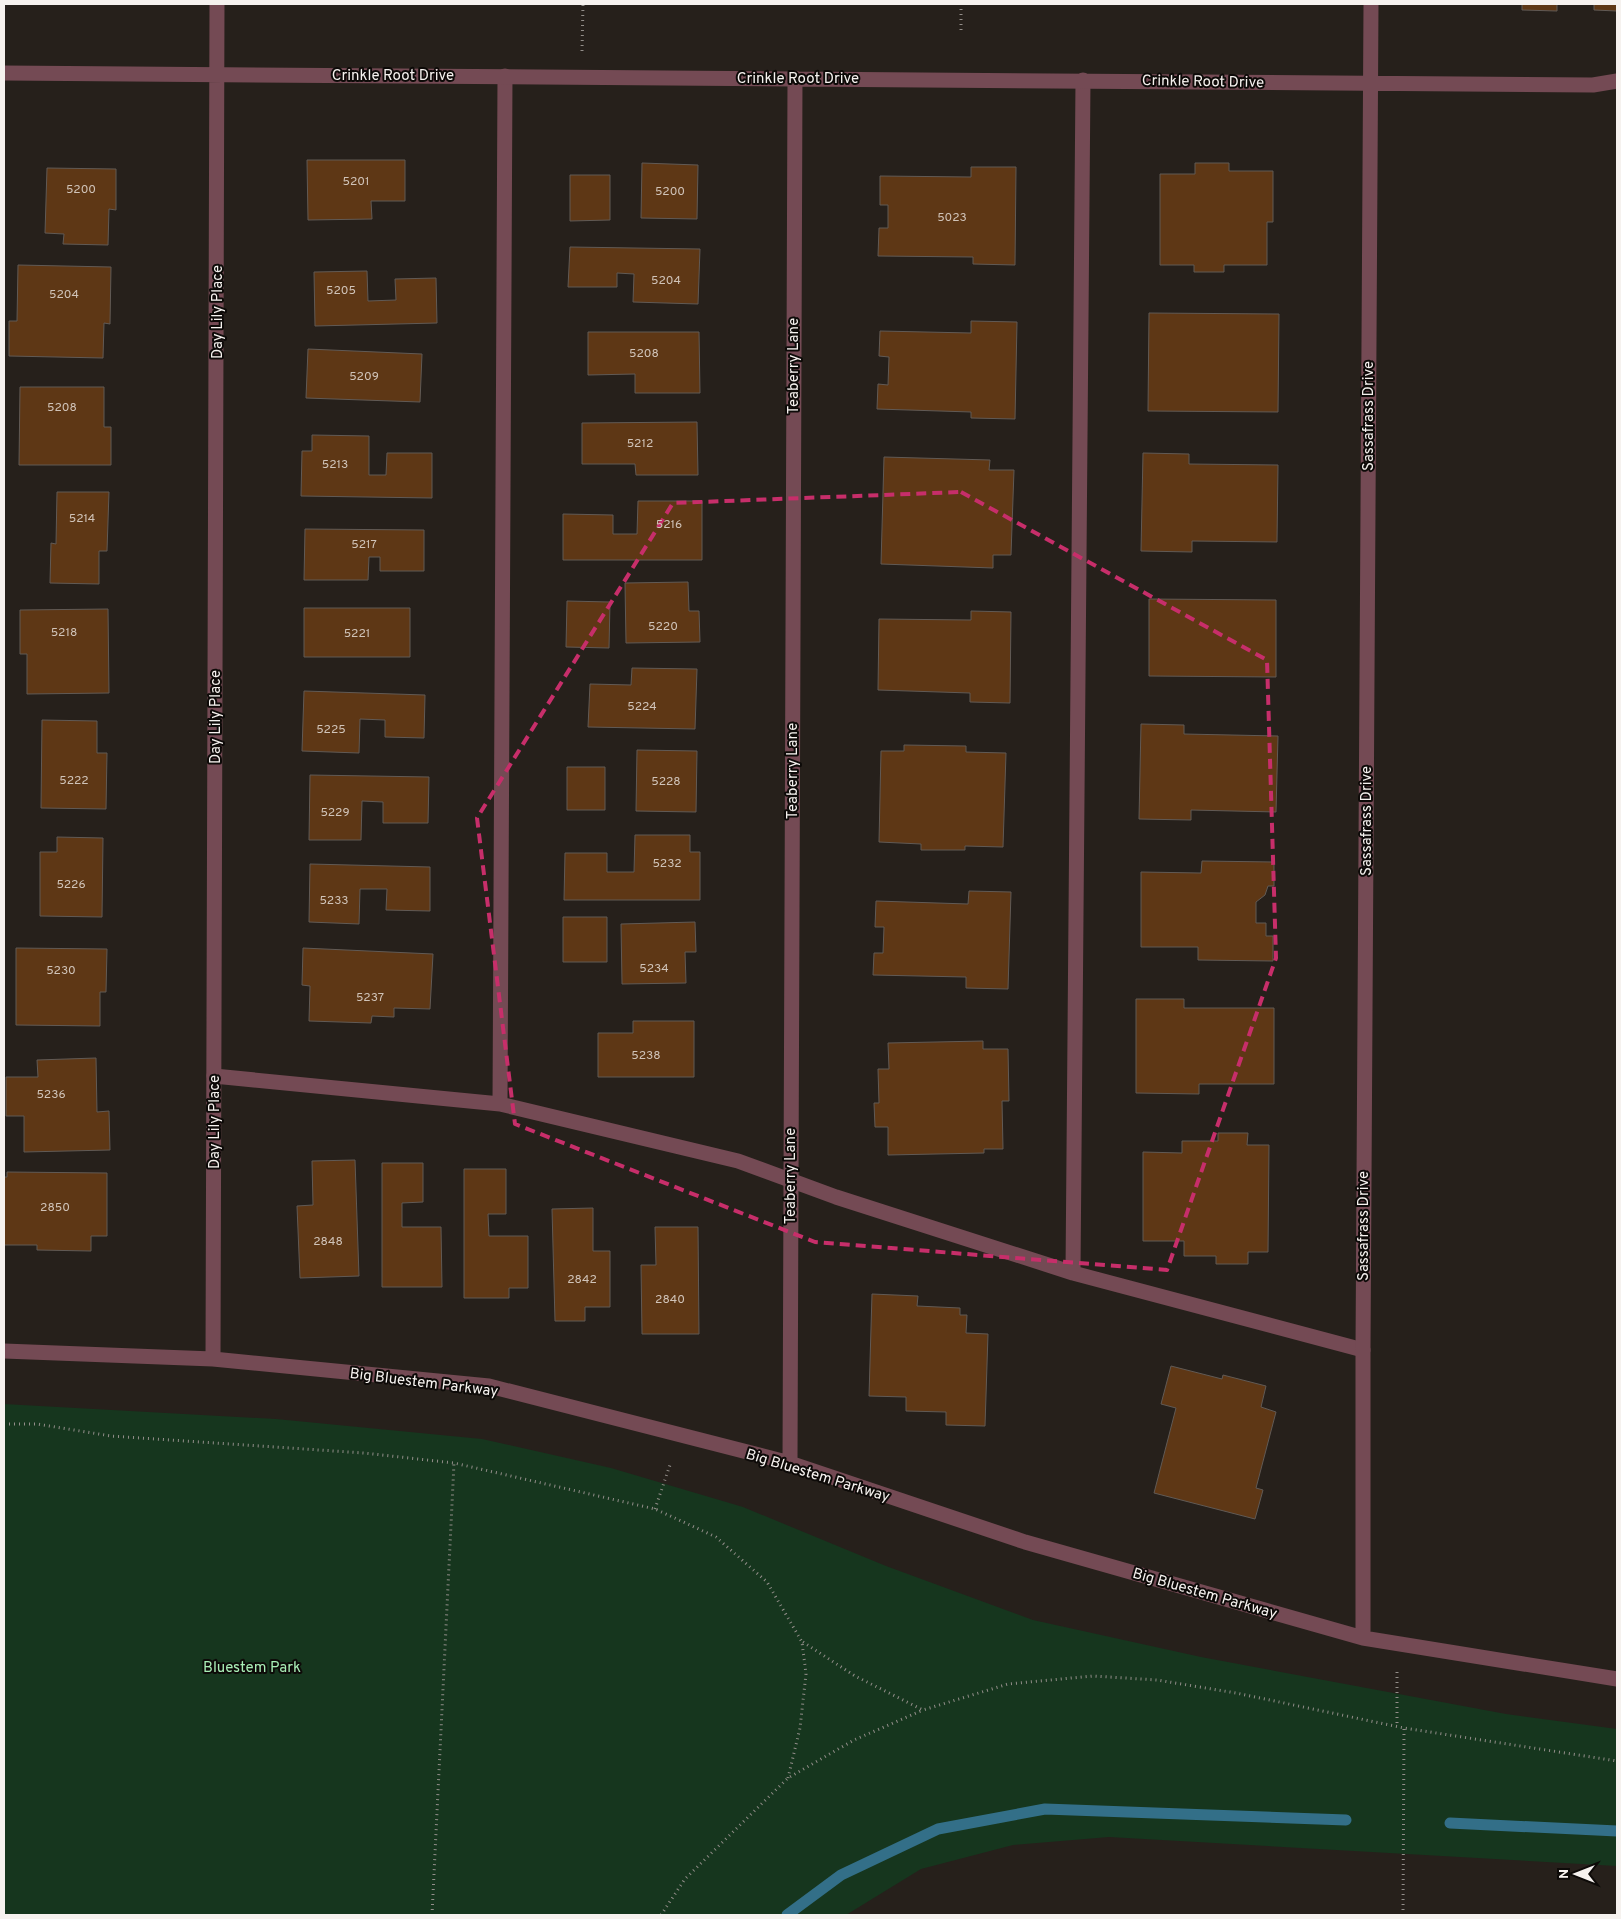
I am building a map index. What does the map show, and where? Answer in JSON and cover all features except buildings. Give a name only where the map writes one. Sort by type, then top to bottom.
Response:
[{"type":"street","name":"Day Lily Place","points":[[213,1359],[217,4]]},
{"type":"street","name":"Sassafrass Drive","points":[[1363,1638],[1362,1350],[1371,4]]},
{"type":"street","name":"Crinkle Root Drive","points":[[4,73],[1593,85],[1617,81]]},
{"type":"street","points":[[500,1104],[505,76]]},
{"type":"street","name":"Teaberry Lane","points":[[790,1464],[795,78]]},
{"type":"street","points":[[1073,1273],[1083,80]]},
{"type":"street","name":"Crinkle Root Drive","points":[[1593,85],[1617,91]]},
{"type":"street","points":[[214,1076],[500,1104],[738,1161],[836,1197],[1073,1273],[1362,1350]]},
{"type":"street","name":"Big Bluestem Parkway","points":[[4,1351],[213,1359],[488,1386],[790,1464],[1025,1542],[1363,1638],[1617,1679]]},
{"type":"path","points":[[582,47],[583,4]]},
{"type":"path","points":[[961,4],[961,30]]},
{"type":"path","points":[[4,1424],[38,1424],[110,1436],[364,1453],[454,1463],[655,1509],[716,1537],[767,1582],[802,1642],[806,1674],[800,1728],[788,1778]]},
{"type":"path","points":[[655,1509],[671,1462]]},
{"type":"path","points":[[432,1915],[454,1463]]},
{"type":"path","points":[[802,1642],[855,1676],[923,1710]]},
{"type":"path","points":[[1397,1672],[1398,1727]]},
{"type":"path","points":[[662,1915],[685,1879],[788,1778],[854,1740],[923,1710],[1008,1684],[1093,1676],[1157,1680],[1236,1693],[1398,1727],[1617,1761]]},
{"type":"path","points":[[1403,1915],[1404,1728]]},
{"type":"highlighted area","points":[[961,492],[1267,660],[1276,958],[1167,1270],[815,1242],[515,1124],[477,818],[673,503]]},
{"type":"green space","name":"Bluestem Park","points":[[4,1404],[276,1419],[482,1439],[611,1468],[743,1507],[886,1566],[1033,1620],[1201,1657],[1506,1714],[1617,1729],[1617,1866],[1109,1837],[1013,1845],[921,1869],[846,1915],[4,1915]]},
{"type":"waterway","points":[[787,1915],[841,1875],[938,1829],[1045,1809],[1346,1820]]},
{"type":"waterway","points":[[1450,1823],[1617,1831]]}]
